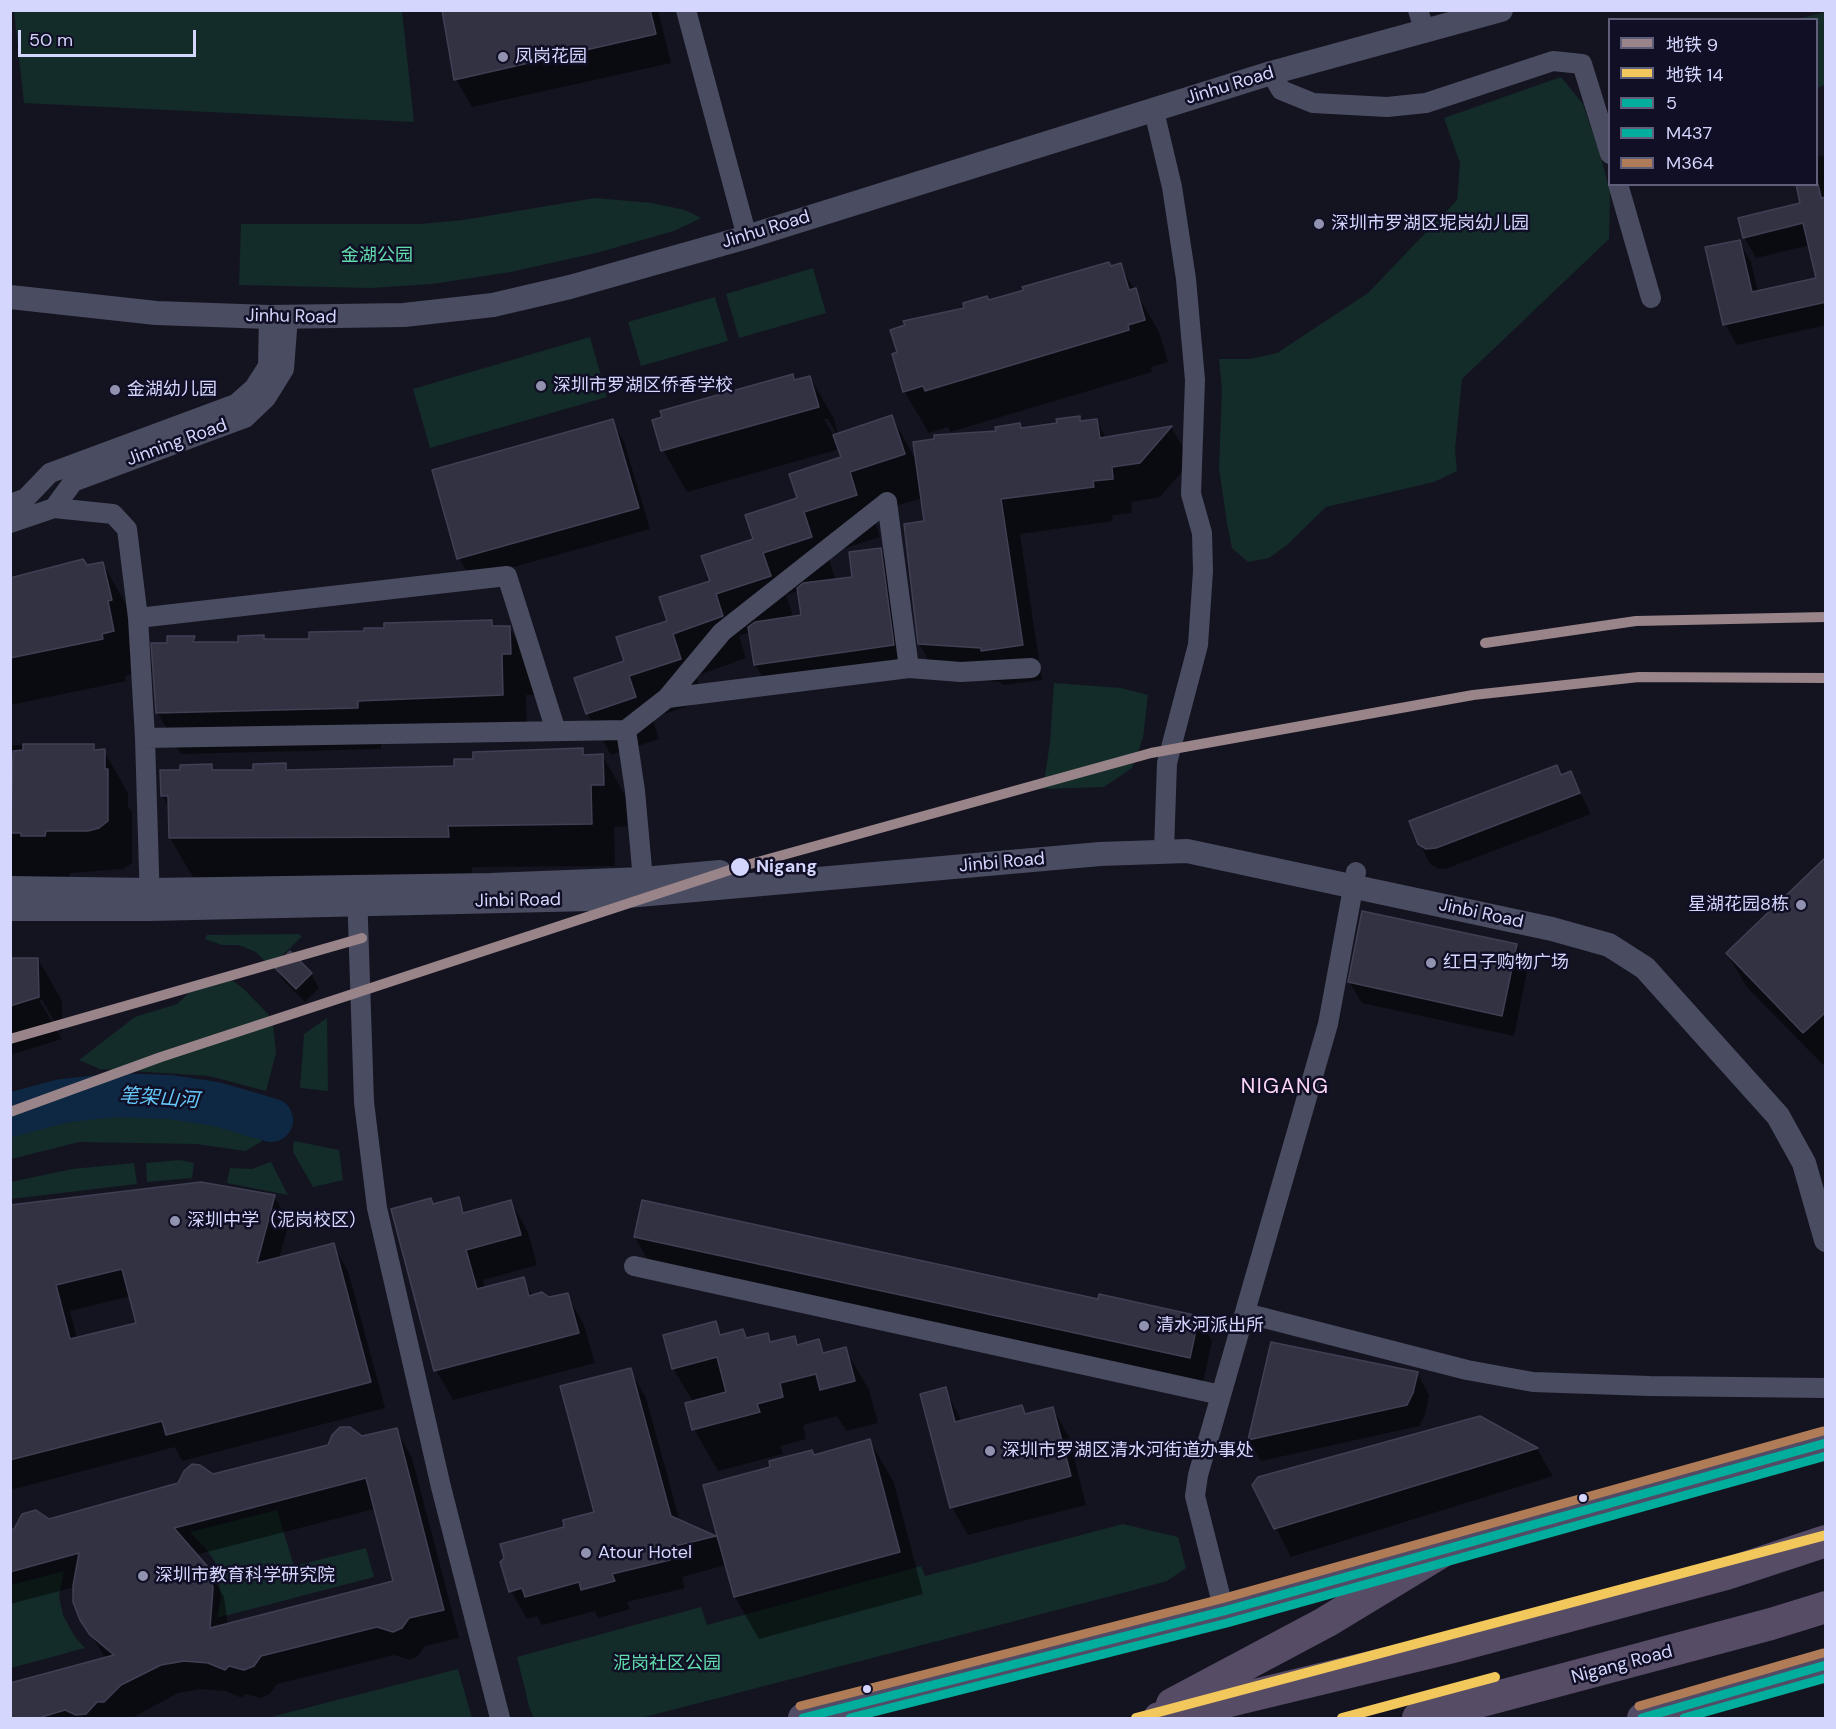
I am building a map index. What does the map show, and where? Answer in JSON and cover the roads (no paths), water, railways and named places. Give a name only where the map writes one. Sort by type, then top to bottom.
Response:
[{"type":"highway","points":[[1159,1719],[1449,1648],[1726,1574],[1826,1541]]},
{"type":"highway","points":[[1147,1719],[1326,1622],[1448,1548]]},
{"type":"highway","name":"Nigang Road","points":[[1418,1719],[1826,1607]]},
{"type":"main road","points":[[803,1719],[1224,1611],[1826,1443]]},
{"type":"main road","points":[[1642,1719],[1688,1711],[1826,1665]]},
{"type":"street","points":[[686,10],[747,237]]},
{"type":"street","name":"Jinhu Road","points":[[10,297],[156,313],[278,317],[404,315],[493,305],[747,237],[1271,74],[1422,21],[1501,10]]},
{"type":"street","points":[[1271,74],[1281,90],[1313,103],[1387,107],[1426,103],[1553,61],[1582,64],[1608,148]]},
{"type":"street","points":[[1154,111],[1172,187],[1186,279],[1195,380],[1191,494],[1202,533],[1203,571],[1198,645],[1167,763],[1164,844]]},
{"type":"street","points":[[1619,186],[1651,298]]},
{"type":"street","name":"Jinning Road","points":[[10,504],[26,498],[50,473],[236,404],[254,388],[268,366],[278,317]]},
{"type":"street","name":"Jinning Road","points":[[54,508],[73,482],[245,418],[266,398],[284,369],[278,317]]},
{"type":"street","points":[[145,738],[626,730],[667,699],[723,632],[887,502],[909,668]]},
{"type":"street","points":[[10,523],[54,508],[113,514],[127,528],[138,618],[145,738],[150,899]]},
{"type":"street","points":[[138,618],[507,576],[556,730]]},
{"type":"street","points":[[667,699],[909,668],[961,672],[1031,668]]},
{"type":"street","points":[[626,730],[635,791],[644,887]]},
{"type":"street","name":"Jinbi Road","points":[[10,909],[150,899],[357,896],[644,887],[1100,854],[1164,844],[1187,851],[1597,925],[1623,935],[1646,948],[1772,1084],[1791,1109],[1817,1158],[1826,1187]]},
{"type":"street","points":[[1224,1611],[1195,1496],[1198,1475],[1328,1024],[1354,880]]},
{"type":"street","name":"Jinbi Road","points":[[1354,880],[1589,938],[1609,945],[1645,968],[1778,1116],[1804,1163],[1826,1240]]},
{"type":"street","name":"Jinbi Road","points":[[10,888],[150,899]]},
{"type":"street","points":[[357,896],[364,1102],[377,1208],[441,1487],[500,1719]]},
{"type":"street","points":[[634,1266],[1221,1395]]},
{"type":"street","points":[[1245,1313],[1467,1370],[1533,1382],[1826,1388]]},
{"type":"waterway","name":"笔架山河","points":[[10,1115],[62,1101],[116,1095],[170,1097],[216,1104],[271,1120]]},
{"type":"metro line","name":"9","points":[[1485,643],[1636,621],[1826,617]]},
{"type":"metro line","name":"9","points":[[10,1112],[161,1057],[736,868],[1151,753],[1473,695],[1639,677],[1826,678]]},
{"type":"metro line","name":"9","points":[[10,1039],[362,938]]},
{"type":"metro line","name":"14","points":[[1136,1718],[1826,1535]]},
{"type":"metro line","name":"14","points":[[1342,1718],[1495,1677]]},
{"type":"place","name":"凤岗花园","points":[[503,57]]},
{"type":"place","name":"深圳市罗湖区坭岗幼儿园","points":[[1319,224]]},
{"type":"place","name":"深圳市罗湖区侨香学校","points":[[541,386]]},
{"type":"place","name":"金湖幼儿园","points":[[115,390]]},
{"type":"place","name":"Nigang","points":[[740,867]]},
{"type":"place","name":"星湖花园8栋","points":[[1801,905]]},
{"type":"place","name":"红日子购物广场","points":[[1431,963]]},
{"type":"place","name":"深圳中学（泥岗校区）","points":[[175,1221]]},
{"type":"place","name":"清水河派出所","points":[[1144,1326]]},
{"type":"place","name":"深圳市罗湖区清水河街道办事处","points":[[990,1451]]},
{"type":"place","name":"Atour Hotel","points":[[586,1553]]},
{"type":"place","name":"深圳市教育科学研究院","points":[[143,1576]]},
{"type":"district","name":"NIGANG","points":[[1285,1087]]},
{"type":"park label","name":"金湖公园","points":[[377,256]]},
{"type":"park label","name":"泥岗社区公园","points":[[667,1664]]}]
